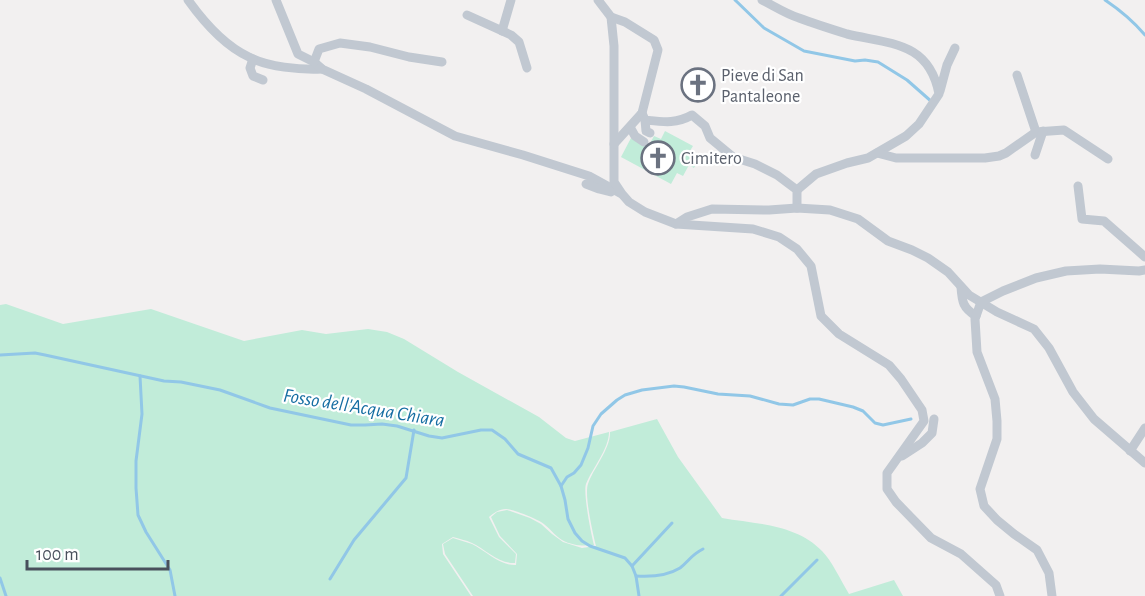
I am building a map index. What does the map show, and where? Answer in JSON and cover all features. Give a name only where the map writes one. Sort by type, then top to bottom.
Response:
[{"type":"street","points":[[188,0],[225,42],[253,59],[279,66],[322,69]]},
{"type":"street","points":[[276,0],[298,54],[322,69],[366,89],[455,136],[589,176],[622,194]]},
{"type":"street","points":[[502,31],[511,0]]},
{"type":"street","points":[[598,0],[612,18],[614,182],[622,194],[629,202],[645,212],[675,224],[753,229],[778,237],[797,249],[812,266],[822,316],[839,334],[889,365],[922,410],[924,421],[887,473],[886,489],[931,538],[961,554],[996,585],[1000,596]]},
{"type":"street","points":[[762,0],[797,18],[848,34],[900,45],[923,60],[936,78],[939,94]]},
{"type":"street","points":[[466,15],[511,35],[519,42],[527,68]]},
{"type":"street","points":[[612,18],[625,22],[654,40],[658,50],[644,116],[646,131],[650,133]]},
{"type":"street","points":[[314,62],[319,49],[340,44],[370,47],[442,62]]},
{"type":"street","points":[[796,208],[797,190],[816,174],[868,158],[906,136],[920,124],[939,94],[947,65],[955,48]]},
{"type":"street","points":[[253,59],[250,68],[253,76],[263,80]]},
{"type":"street","points":[[1017,75],[1039,131],[1035,155]]},
{"type":"street","points":[[644,116],[665,126],[692,115],[705,126],[710,138],[733,157],[777,175],[797,190]]},
{"type":"street","points":[[614,144],[644,116]]},
{"type":"street","points":[[630,127],[635,136],[644,142]]},
{"type":"street","points":[[877,153],[896,158],[985,158],[1006,153],[1039,131],[1064,130],[1108,159]]},
{"type":"street","points":[[586,184],[622,194]]},
{"type":"street","points":[[1078,186],[1082,219],[1104,221],[1145,257]]},
{"type":"street","points":[[675,224],[687,217],[712,209],[830,210],[858,219],[888,241],[928,258],[948,272],[969,295],[997,312],[1034,329],[1049,348],[1073,392],[1094,419],[1145,463]]},
{"type":"street","points":[[1052,596],[1049,573],[1037,550],[997,520],[984,506],[980,489],[997,439],[997,421],[995,399],[977,352],[975,319],[981,302],[1036,278],[1066,271],[1100,268],[1145,270]]},
{"type":"street","points":[[961,287],[962,298],[967,310],[976,316]]},
{"type":"street","points":[[898,459],[932,434],[934,419]]},
{"type":"street","points":[[1130,451],[1145,428]]},
{"type":"green space","points":[[665,131],[693,146],[688,154],[698,160],[694,168],[689,165],[683,176],[677,173],[671,184],[621,157],[631,138],[648,147],[654,136],[661,139]]},
{"type":"green space","points":[[6,304],[63,324],[151,309],[244,341],[302,330],[326,334],[368,329],[387,332],[404,339],[539,417],[566,438],[575,441],[609,432],[606,445],[585,489],[594,545],[566,542],[538,520],[503,509],[489,517],[499,537],[516,554],[515,563],[503,561],[472,543],[453,537],[442,544],[443,554],[471,596],[0,596],[0,305]]},
{"type":"green space","points":[[657,419],[678,457],[722,518],[788,530],[812,542],[829,560],[849,594],[894,580],[903,596],[473,596],[445,554],[443,544],[453,538],[472,544],[504,563],[516,565],[517,554],[500,536],[491,517],[497,512],[507,510],[541,524],[563,542],[582,548],[596,546],[589,515],[587,489],[590,478],[608,445],[610,432]]},
{"type":"waterway","points":[[735,0],[764,28],[804,51],[855,61],[878,62],[907,80],[932,102]]},
{"type":"waterway","points":[[1105,0],[1145,35]]},
{"type":"waterway","name":"Fosso dell'Acqua Chiara","points":[[0,355],[35,353],[164,381],[181,382],[220,390],[270,408],[351,425],[397,426],[442,438],[492,430],[505,439],[518,454],[551,468],[561,486],[568,519],[575,533],[590,546],[625,558],[632,566],[636,576],[639,596]]},
{"type":"waterway","points":[[140,376],[142,414],[136,461],[138,515],[170,570],[175,596]]},
{"type":"waterway","points":[[561,486],[567,477],[581,465],[593,426],[601,414],[625,395],[642,390],[674,386],[718,394],[750,396],[779,404],[793,405],[810,399],[819,399],[863,411],[875,423],[883,425],[911,419]]},
{"type":"waterway","points":[[330,579],[354,540],[406,478],[414,430]]},
{"type":"waterway","points":[[632,566],[672,523]]},
{"type":"waterway","points":[[636,576],[659,575],[675,571],[703,549]]},
{"type":"waterway","points":[[781,596],[817,560]]},
{"type":"waterway","points":[[0,578],[6,596]]},
{"type":"place","name":"Pieve di San Pantaleone","points":[[698,85]]},
{"type":"place","name":"Cimitero","points":[[658,158]]}]
